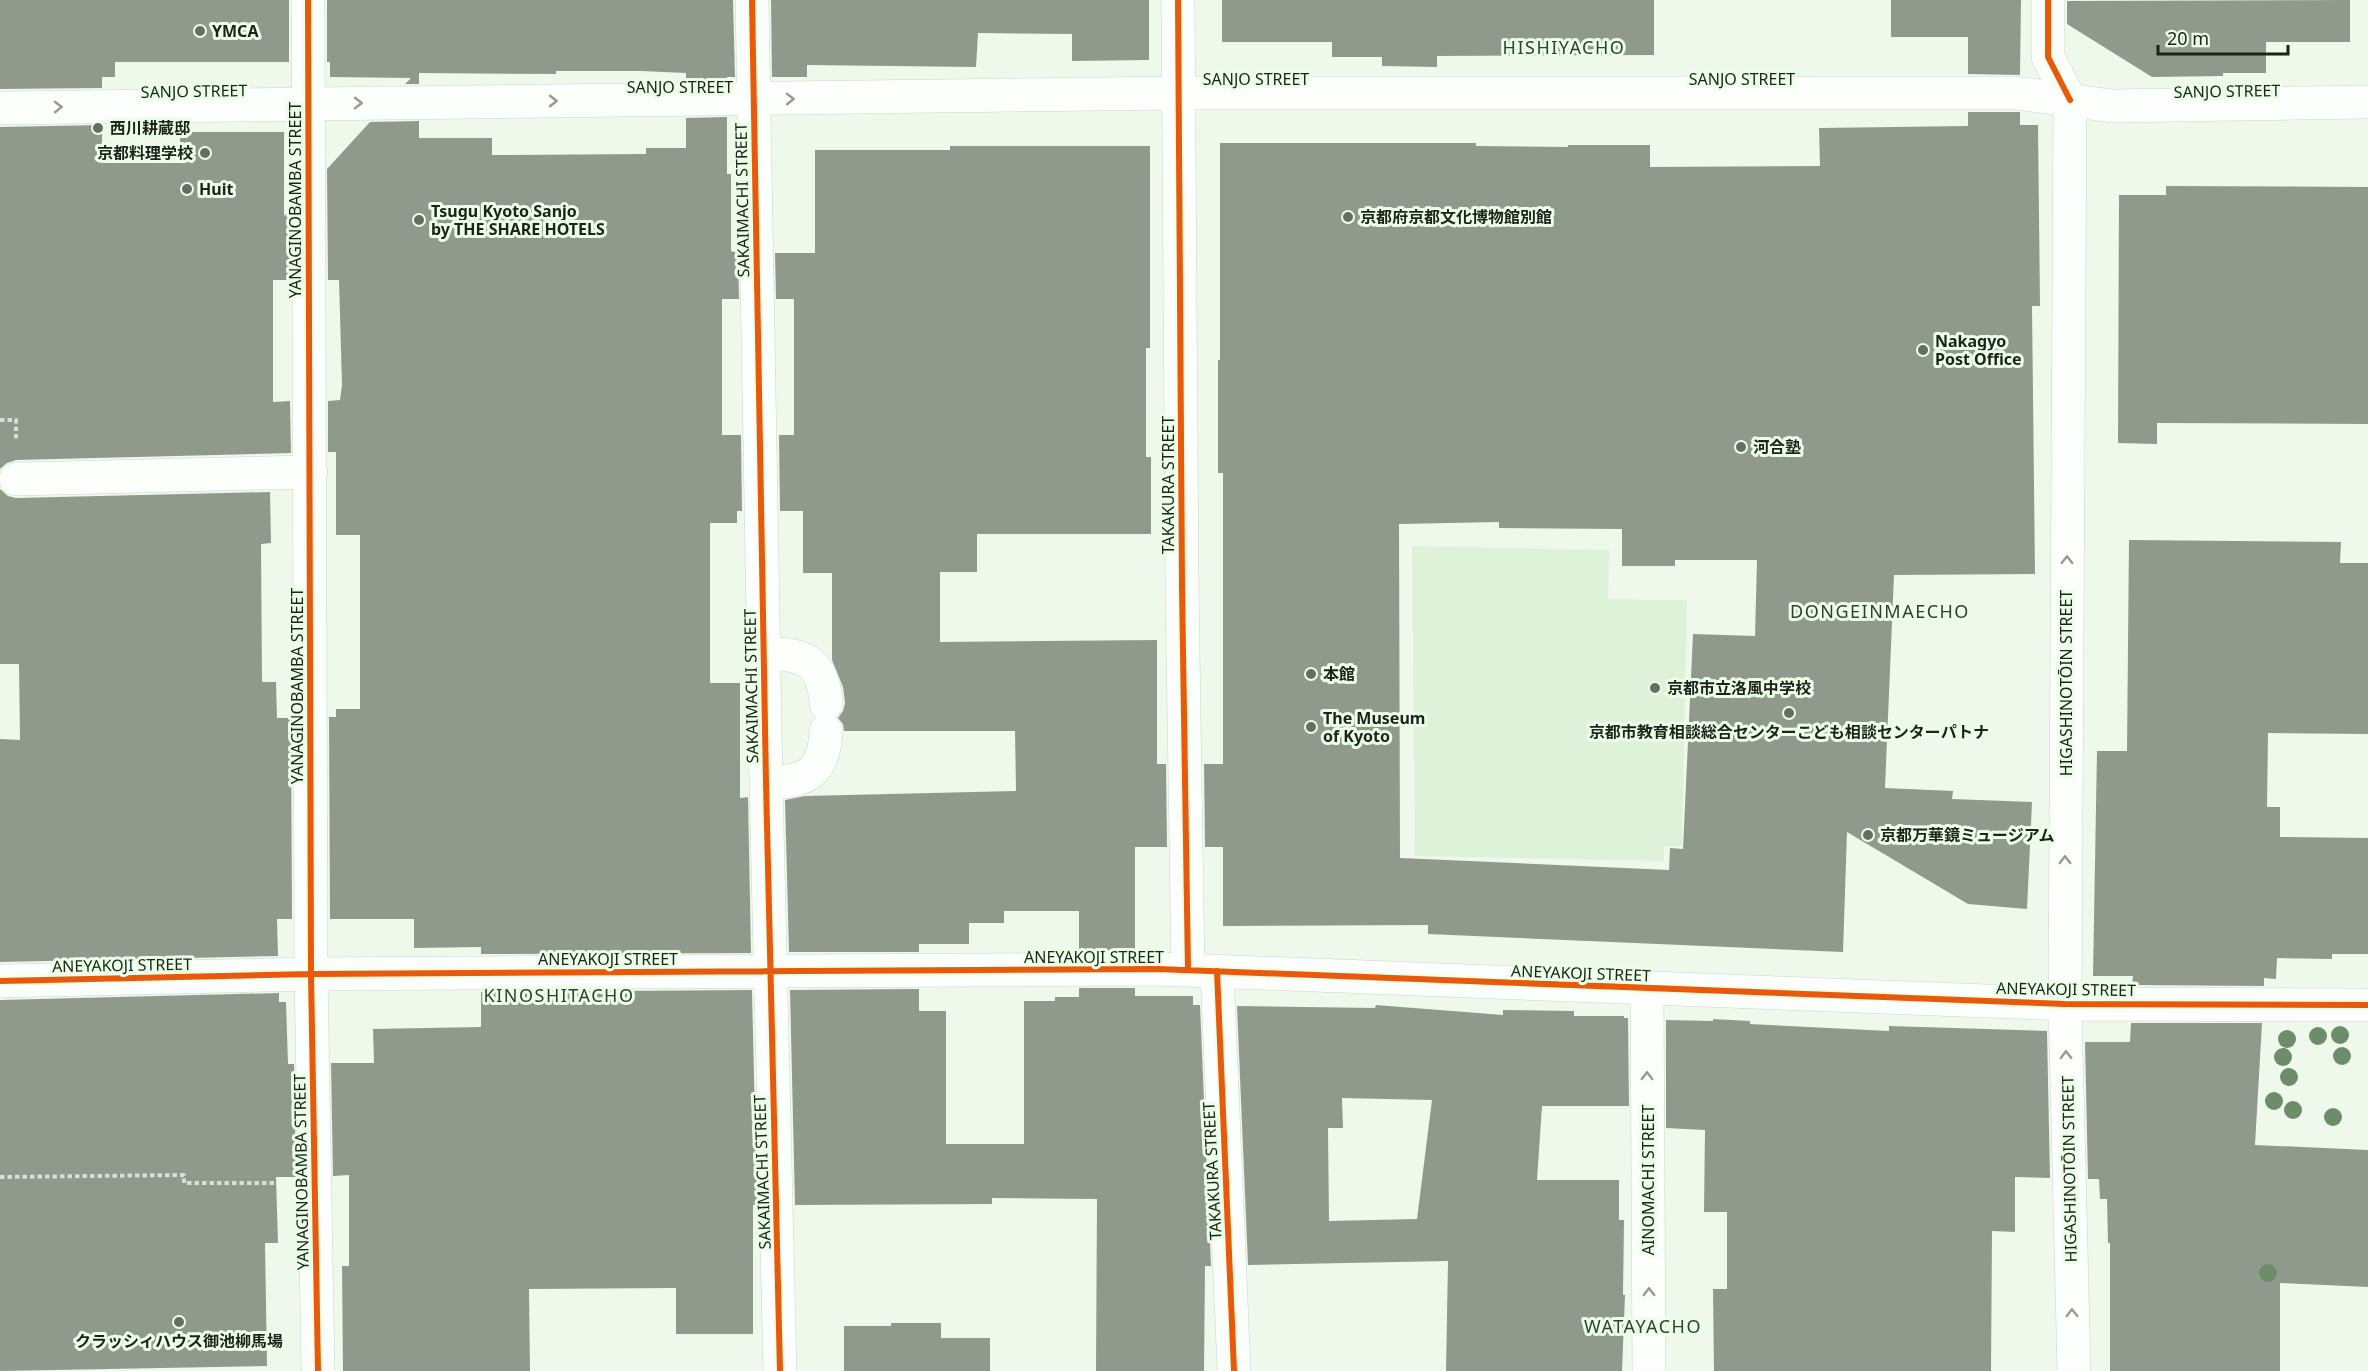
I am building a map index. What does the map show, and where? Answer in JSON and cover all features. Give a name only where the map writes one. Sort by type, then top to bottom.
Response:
[{"type":"street","name":"YANAGINOBAMBA STREET","points":[[308,0],[311,974],[318,1371]]},
{"type":"street","name":"SAKAIMACHI STREET","points":[[752,0],[766,783],[780,1371]]},
{"type":"street","name":"TAKAKURA STREET","points":[[1178,0],[1178,93],[1202,970],[1234,1371]]},
{"type":"street","name":"HIGASHINOTŌIN STREET","points":[[2048,0],[2048,57],[2070,100],[2065,1004],[2074,1371]]},
{"type":"street","name":"SANJO STREET","points":[[0,108],[1178,93],[2016,93],[2112,106],[2368,102]]},
{"type":"street","points":[[16,479],[311,472]]},
{"type":"street","points":[[765,652],[797,655],[814,666],[824,683],[826,718],[825,752],[813,771],[797,780],[766,783]]},
{"type":"street","name":"ANEYAKOJI STREET","points":[[0,981],[311,974],[1202,970],[1647,990],[2065,1004],[2368,1005]]},
{"type":"street","name":"AINOMACHI STREET","points":[[1647,990],[1649,1371]]},
{"type":"path","points":[[0,1177],[184,1175],[184,1183],[315,1183]]},
{"type":"green space","points":[[1412,546],[1609,550],[1608,599],[1687,600],[1682,846],[1664,846],[1664,861],[1415,856]]},
{"type":"building","points":[[0,0],[289,0],[289,62],[115,62],[115,77],[102,77],[102,88],[0,89]]},
{"type":"building","points":[[327,0],[733,0],[735,77],[727,77],[727,80],[686,81],[686,73],[641,71],[556,71],[556,74],[419,73],[419,84],[405,84],[411,78],[330,77],[330,62],[327,62]]},
{"type":"building","points":[[771,0],[1149,0],[1149,60],[1072,61],[1072,34],[978,33],[976,67],[807,65],[807,77],[772,77]]},
{"type":"building","points":[[1222,0],[1654,0],[1654,55],[1437,56],[1437,67],[1382,66],[1382,57],[1332,57],[1332,42],[1222,42]]},
{"type":"building","points":[[1891,0],[2021,0],[2020,75],[1968,74],[1968,37],[1891,37]]},
{"type":"building","points":[[2350,0],[2350,42],[2266,42],[2266,73],[2152,77],[2067,24],[2067,1]]},
{"type":"building","points":[[1968,112],[2020,112],[2020,125],[2038,125],[2040,306],[2032,306],[2035,574],[1894,575],[1885,788],[1953,791],[1952,799],[2032,802],[2027,909],[1968,904],[1847,832],[1843,952],[1428,934],[1428,925],[1223,926],[1223,847],[1205,847],[1204,764],[1223,764],[1223,473],[1218,473],[1220,143],[1476,143],[1476,146],[1568,147],[1568,145],[1650,145],[1650,167],[1820,166],[1819,128],[1968,126]],"holes":[[[1499,522],[1499,528],[1622,529],[1622,566],[1675,566],[1675,560],[1757,560],[1755,636],[1693,634],[1683,849],[1670,848],[1669,870],[1400,858],[1399,524]]]},
{"type":"building","points":[[727,117],[727,174],[731,174],[731,251],[738,253],[739,299],[722,299],[722,435],[741,435],[742,511],[737,511],[737,523],[710,523],[710,683],[740,683],[740,798],[748,797],[751,953],[481,954],[481,947],[414,948],[414,919],[330,919],[329,717],[336,717],[336,709],[360,709],[360,535],[336,535],[336,452],[328,452],[328,401],[340,400],[342,385],[339,280],[328,280],[327,169],[370,122],[419,121],[419,138],[492,138],[492,155],[646,154],[646,148],[686,148],[686,118]]},
{"type":"building","points":[[102,125],[102,163],[180,163],[180,132],[284,132],[284,216],[290,209],[290,280],[273,280],[273,402],[290,401],[291,453],[16,460],[0,469],[0,127]]},
{"type":"building","points":[[950,146],[1150,146],[1150,348],[1146,348],[1146,457],[1151,457],[1151,534],[977,534],[977,572],[940,572],[940,642],[1157,640],[1157,764],[1166,764],[1167,847],[1135,847],[1135,950],[1079,951],[1079,911],[1004,911],[1004,923],[969,923],[969,944],[919,944],[919,952],[789,952],[785,800],[805,796],[1016,791],[1015,731],[844,731],[843,724],[838,718],[845,703],[843,687],[832,660],[832,573],[803,573],[803,511],[780,511],[779,435],[794,435],[794,299],[776,299],[775,253],[815,253],[815,150],[950,150]]},
{"type":"building","points":[[2166,186],[2368,187],[2368,424],[2157,423],[2157,444],[2118,443],[2119,195],[2166,195]]},
{"type":"building","points":[[0,489],[8,496],[16,498],[270,492],[271,543],[261,544],[262,682],[276,682],[277,718],[291,718],[292,919],[277,919],[278,956],[0,962],[0,739],[20,740],[19,664],[0,664]]},
{"type":"building","points":[[2129,540],[2341,542],[2340,563],[2368,563],[2368,734],[2268,733],[2267,807],[2280,807],[2280,837],[2368,838],[2368,954],[2332,954],[2332,959],[2277,958],[2276,979],[2264,978],[2264,986],[2132,985],[2133,976],[2093,976],[2097,751],[2127,751]]},
{"type":"building","points":[[1079,988],[1135,988],[1135,996],[1193,996],[1193,1005],[1200,1005],[1211,1266],[1205,1266],[1204,1371],[1096,1371],[1097,1199],[992,1198],[992,1204],[795,1205],[790,990],[919,989],[919,1011],[946,1011],[946,1144],[1024,1144],[1024,1001],[1055,1001],[1055,997],[1079,997]]},
{"type":"building","points":[[752,990],[757,1205],[753,1205],[753,1334],[676,1334],[676,1288],[529,1289],[530,1371],[343,1371],[342,1266],[349,1266],[349,1175],[333,1176],[331,1063],[374,1063],[373,1029],[481,1027],[481,992]]},
{"type":"building","points":[[279,993],[279,1002],[286,1002],[288,1064],[294,1064],[296,1177],[276,1177],[278,1243],[265,1243],[267,1366],[0,1371],[0,1000]]},
{"type":"building","points":[[1376,1005],[1503,1015],[1503,1010],[1574,1011],[1574,1016],[1624,1016],[1628,1018],[1629,1106],[1542,1106],[1537,1180],[1619,1180],[1619,1220],[1624,1220],[1623,1295],[1625,1295],[1622,1371],[1446,1371],[1448,1261],[1248,1265],[1237,1006],[1375,1008]],"holes":[[[1342,1098],[1432,1100],[1417,1219],[1329,1221],[1328,1128],[1343,1128]]]},
{"type":"building","points":[[1713,1019],[1750,1021],[1750,1024],[1889,1031],[1889,1026],[2047,1031],[2050,1178],[2015,1177],[2015,1232],[1992,1231],[1991,1371],[1714,1371],[1713,1289],[1727,1289],[1727,1212],[1704,1212],[1705,1130],[1666,1128],[1666,1020],[1713,1021]]},
{"type":"building","points":[[2131,1023],[2262,1023],[2255,1145],[2368,1150],[2368,1287],[2280,1283],[2280,1371],[2110,1371],[2110,1243],[2108,1243],[2107,1199],[2100,1199],[2099,1179],[2088,1179],[2085,1042],[2130,1042]]},
{"type":"building","points":[[891,1323],[941,1323],[941,1338],[990,1338],[990,1371],[844,1371],[844,1326],[891,1326]]},
{"type":"cycle path","points":[[308,0],[311,974],[318,1371]]},
{"type":"cycle path","points":[[752,0],[766,783],[780,1371]]},
{"type":"cycle path","points":[[1178,0],[1182,587],[1188,970]]},
{"type":"cycle path","points":[[2048,0],[2048,57],[2070,100]]},
{"type":"cycle path","points":[[0,981],[311,974],[1158,969],[2065,1004],[2368,1005]]},
{"type":"cycle path","points":[[1217,971],[1234,1371]]},
{"type":"place","name":"YMCA","points":[[200,31]]},
{"type":"place","name":"西川耕蔵邸","points":[[98,128]]},
{"type":"place","name":"京都料理学校","points":[[205,153]]},
{"type":"place","name":"Huit","points":[[187,189]]},
{"type":"place","name":"京都府京都文化博物館別館","points":[[1348,217]]},
{"type":"place","name":"Tsugu Kyoto Sanjo by THE SHARE HOTELS","points":[[419,220]]},
{"type":"place","name":"Nakagyo Post Office","points":[[1923,350]]},
{"type":"place","name":"河合塾","points":[[1741,447]]},
{"type":"place","name":"本館","points":[[1311,674]]},
{"type":"place","name":"京都市立洛風中学校","points":[[1655,688]]},
{"type":"place","name":"京都市教育相談総合センターこども相談センターパトナ","points":[[1789,713]]},
{"type":"place","name":"The Museum of Kyoto","points":[[1311,727]]},
{"type":"place","name":"京都万華鏡ミュージアム","points":[[1868,835]]},
{"type":"place","name":"クラッシィハウス御池柳馬場","points":[[179,1322]]},
{"type":"district","name":"HISHIYACHO","points":[[1564,47]]},
{"type":"district","name":"DONGEINMAECHO","points":[[1880,611]]},
{"type":"district","name":"KINOSHITACHO","points":[[559,995]]},
{"type":"district","name":"WATAYACHO","points":[[1643,1326]]}]
